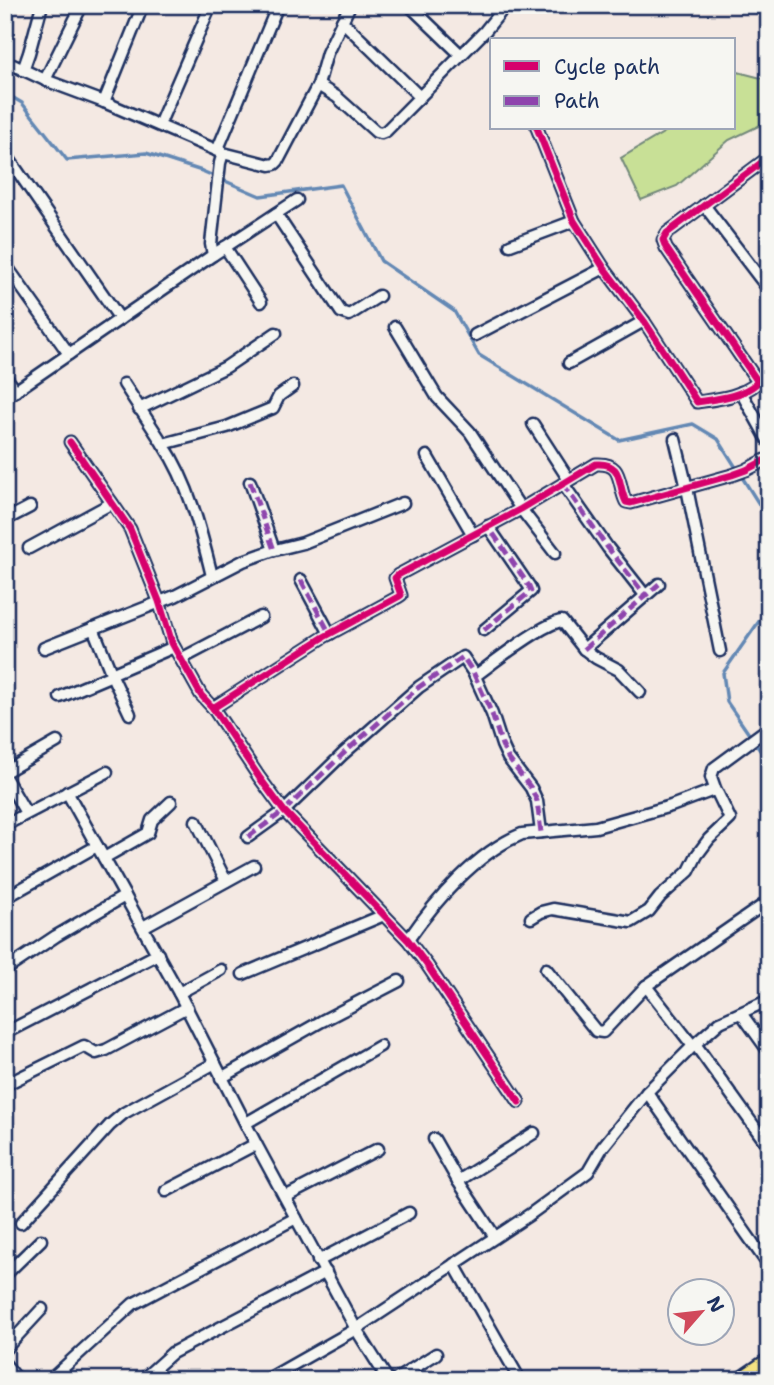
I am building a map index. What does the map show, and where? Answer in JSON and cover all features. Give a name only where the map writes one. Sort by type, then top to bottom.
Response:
[{"type":"highway","points":[[744,1380],[769,1363]]},
{"type":"street","points":[[23,70],[42,5]]},
{"type":"street","points":[[45,80],[82,5]]},
{"type":"street","points":[[104,102],[143,5]]},
{"type":"street","points":[[159,125],[211,5]]},
{"type":"street","points":[[213,255],[211,244],[220,156],[278,5]]},
{"type":"street","points":[[5,66],[13,65],[159,125],[220,156],[270,165],[275,164],[318,85],[327,53],[350,5]]},
{"type":"street","points":[[409,5],[460,54]]},
{"type":"street","points":[[318,85],[337,97],[376,132],[386,131],[485,31],[500,7]]},
{"type":"street","points":[[342,21],[419,97]]},
{"type":"street","points":[[485,31],[491,38]]},
{"type":"street","points":[[538,130],[574,221],[697,402],[728,397],[754,387],[757,383],[663,240],[667,233],[769,157]]},
{"type":"street","points":[[5,153],[120,319]]},
{"type":"street","points":[[5,398],[297,200]]},
{"type":"street","points":[[704,205],[769,290]]},
{"type":"street","points":[[276,214],[341,312],[349,315],[379,296]]},
{"type":"street","points":[[509,245],[574,221]]},
{"type":"street","points":[[225,247],[261,302]]},
{"type":"street","points":[[5,264],[69,354]]},
{"type":"street","points":[[475,335],[604,268]]},
{"type":"street","points":[[569,363],[643,321]]},
{"type":"street","points":[[395,327],[437,397],[470,432],[521,509],[555,553]]},
{"type":"street","points":[[139,409],[226,368],[276,332]]},
{"type":"street","points":[[5,376],[16,391]]},
{"type":"street","points":[[124,384],[176,463],[201,529],[212,576]]},
{"type":"street","points":[[163,444],[227,426],[273,408],[279,396],[293,386]]},
{"type":"street","points":[[741,392],[769,442]]},
{"type":"street","points":[[533,424],[608,548],[645,595]]},
{"type":"street","points":[[675,439],[720,651]]},
{"type":"street","points":[[70,442],[130,529],[174,647],[201,695],[213,708],[284,811],[408,940],[428,965],[519,1102]]},
{"type":"street","points":[[427,456],[473,535]]},
{"type":"street","points":[[213,708],[330,634],[401,595],[396,583],[398,575],[521,509],[596,464],[612,465],[617,471],[626,502],[631,503],[732,475],[769,458]]},
{"type":"street","points":[[250,482],[274,550]]},
{"type":"street","points":[[29,548],[112,503]]},
{"type":"street","points":[[44,648],[175,596],[243,561],[303,543],[403,503]]},
{"type":"street","points":[[5,520],[30,507]]},
{"type":"street","points":[[484,630],[531,591],[488,526]]},
{"type":"street","points":[[302,580],[330,634]]},
{"type":"street","points":[[584,649],[659,584]]},
{"type":"street","points":[[181,659],[261,617]]},
{"type":"street","points":[[475,676],[538,632],[562,621],[584,649],[619,670],[640,692]]},
{"type":"street","points":[[93,628],[130,714]]},
{"type":"street","points":[[60,697],[174,647]]},
{"type":"street","points":[[248,837],[284,811],[419,688],[463,657],[492,714],[508,758],[531,788],[537,801],[541,832]]},
{"type":"street","points":[[531,918],[553,909],[631,922],[649,911],[660,897],[689,871],[709,839],[730,819],[711,777],[714,768],[769,730]]},
{"type":"street","points":[[5,772],[57,742]]},
{"type":"street","points":[[5,825],[107,772]]},
{"type":"street","points":[[5,777],[26,813]]},
{"type":"street","points":[[408,940],[423,917],[459,877],[515,836],[596,827],[716,790]]},
{"type":"street","points":[[66,792],[180,993],[318,1261],[388,1380]]},
{"type":"street","points":[[104,858],[148,833],[152,820],[170,802]]},
{"type":"street","points":[[196,821],[226,881]]},
{"type":"street","points":[[5,898],[97,846]]},
{"type":"street","points":[[143,928],[254,866]]},
{"type":"street","points":[[5,970],[56,936],[125,896]]},
{"type":"street","points":[[546,969],[596,1031],[603,1032],[646,986],[769,901]]},
{"type":"street","points":[[243,974],[384,915]]},
{"type":"street","points":[[5,1033],[158,954]]},
{"type":"street","points":[[180,993],[221,970]]},
{"type":"street","points":[[222,1078],[399,981]]},
{"type":"street","points":[[646,986],[694,1045],[769,1147]]},
{"type":"street","points":[[266,1380],[356,1329],[588,1172],[602,1149],[647,1092],[694,1045],[720,1022],[769,1000]]},
{"type":"street","points":[[5,1085],[84,1046],[96,1053],[106,1050],[187,1007]]},
{"type":"street","points":[[741,1013],[769,1052]]},
{"type":"street","points":[[246,1123],[380,1046]]},
{"type":"street","points":[[21,1223],[124,1113],[215,1063]]},
{"type":"street","points":[[647,1092],[769,1266]]},
{"type":"street","points":[[458,1181],[534,1133]]},
{"type":"street","points":[[434,1139],[495,1237]]},
{"type":"street","points":[[166,1191],[256,1144]]},
{"type":"street","points":[[285,1197],[378,1149]]},
{"type":"street","points":[[318,1261],[409,1213]]},
{"type":"street","points":[[50,1380],[133,1304],[296,1218]]},
{"type":"street","points":[[5,1275],[41,1240]]},
{"type":"street","points":[[454,1264],[520,1380]]},
{"type":"street","points":[[142,1380],[172,1353],[326,1272]]},
{"type":"street","points":[[5,1349],[42,1309]]},
{"type":"street","points":[[395,1380],[436,1354]]},
{"type":"street","points":[[5,1364],[18,1380]]},
{"type":"green space","points":[[736,72],[769,80],[769,121],[729,140],[677,186],[641,200],[621,158],[668,130],[736,130]]},
{"type":"waterway","points":[[5,93],[22,103],[67,160],[146,153],[202,171],[260,196],[341,185],[381,261],[454,311],[479,355],[619,440],[693,424],[718,439],[769,520]]},
{"type":"waterway","points":[[769,607],[723,673],[727,702],[769,766]]},
{"type":"marked path","points":[[250,482],[274,550]]},
{"type":"marked path","points":[[563,484],[645,595]]},
{"type":"marked path","points":[[484,630],[531,591],[488,526]]},
{"type":"marked path","points":[[301,580],[330,634]]},
{"type":"marked path","points":[[584,649],[659,584]]},
{"type":"marked path","points":[[248,837],[284,811],[419,687],[463,657],[473,672],[492,714],[508,758],[531,788],[537,801],[541,832]]},
{"type":"cycle path","points":[[538,130],[574,221],[697,402],[736,394],[757,383],[663,240],[667,233],[769,157]]},
{"type":"cycle path","points":[[70,442],[130,529],[159,601],[172,643],[201,695],[213,708],[284,811],[408,940],[519,1102]]},
{"type":"cycle path","points":[[213,708],[324,637],[401,595],[395,578],[398,575],[521,509],[596,464],[605,464],[615,470],[626,502],[631,503],[732,475],[769,458]]}]
